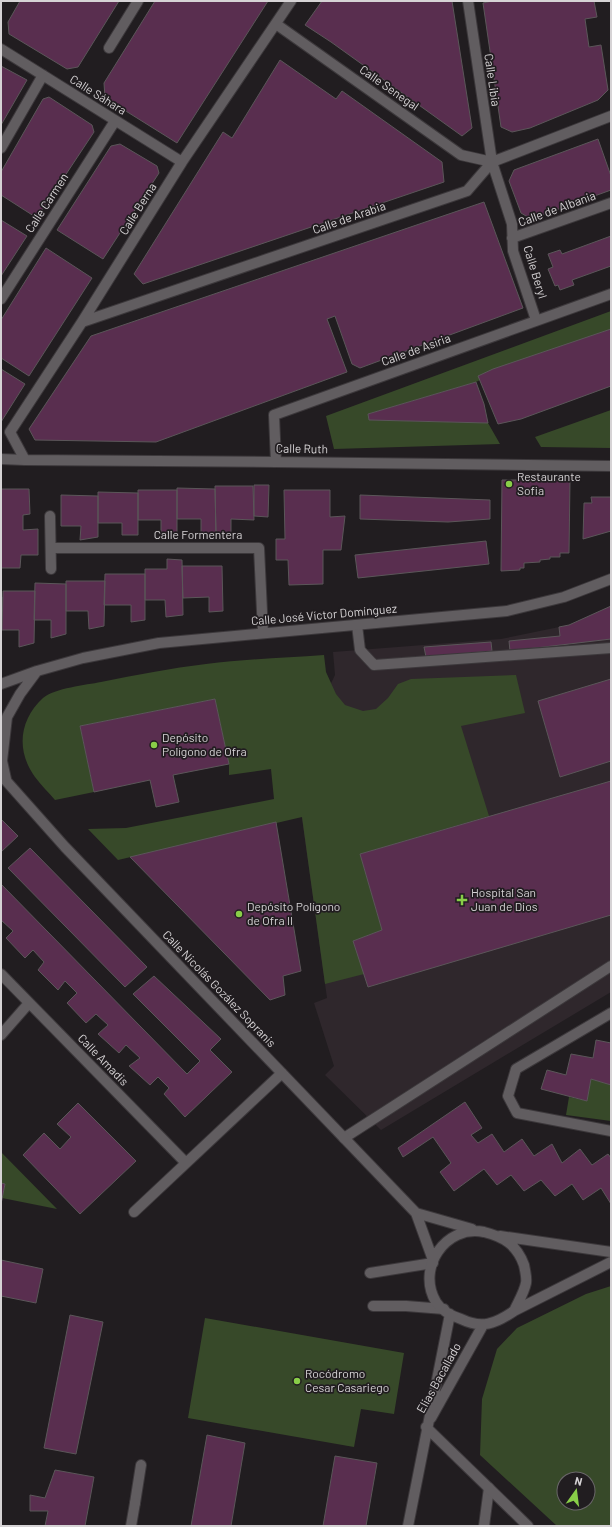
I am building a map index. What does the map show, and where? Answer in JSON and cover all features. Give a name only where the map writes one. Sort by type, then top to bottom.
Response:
[{"type":"street","points":[[109,48],[138,1]]},
{"type":"street","name":"Calle Berna","points":[[25,460],[10,432],[82,322],[182,162],[291,1]]},
{"type":"street","name":"Calle Libia","points":[[468,1],[492,162]]},
{"type":"street","name":"Calle Senegal","points":[[276,24],[461,155],[492,162]]},
{"type":"street","name":"Calle Sáhara","points":[[1,49],[182,162]]},
{"type":"street","points":[[1,148],[43,75]]},
{"type":"street","name":"Calle de Arabia","points":[[82,322],[467,191],[492,162],[611,116]]},
{"type":"street","name":"Calle Carmen","points":[[1,299],[115,121]]},
{"type":"street","name":"Calle Beryl","points":[[492,162],[512,224],[513,251],[536,320]]},
{"type":"street","name":"Calle de Albania","points":[[512,238],[611,203]]},
{"type":"street","name":"Calle de Asiria","points":[[276,462],[274,416],[611,294]]},
{"type":"street","name":"Calle Ruth","points":[[1,459],[611,466]]},
{"type":"street","points":[[50,516],[51,569]]},
{"type":"street","name":"Calle Formentera","points":[[51,548],[259,548],[263,633]]},
{"type":"street","name":"Calle José Víctor Domínguez","points":[[1,684],[37,671],[83,658],[159,643],[507,611],[564,597],[611,579]]},
{"type":"street","points":[[356,625],[360,650],[374,665],[611,648]]},
{"type":"street","name":"Calle Nicolás Gozález Sopranis","points":[[37,671],[20,694],[7,717],[2,761],[3,777],[65,847],[416,1213],[433,1262]]},
{"type":"street","points":[[344,1138],[611,966]]},
{"type":"street","name":"Calle Amadis","points":[[1,974],[186,1163]]},
{"type":"street","points":[[1,1035],[29,1003]]},
{"type":"street","points":[[611,1013],[516,1069],[508,1096],[517,1113],[611,1131]]},
{"type":"street","points":[[134,1212],[282,1073]]},
{"type":"street","points":[[416,1213],[494,1235],[611,1252]]},
{"type":"street","points":[[479,1231],[463,1232],[441,1246],[433,1262],[430,1275],[431,1290],[436,1303],[447,1312],[466,1322],[483,1325],[500,1320],[514,1311],[611,1262]]},
{"type":"street","points":[[494,1235],[504,1239],[520,1254],[525,1269],[526,1282],[514,1311]]},
{"type":"street","points":[[370,1273],[433,1262]]},
{"type":"street","points":[[373,1306],[406,1306],[447,1312]]},
{"type":"street","name":"Elias Bacallado","points":[[426,1427],[447,1312]]},
{"type":"street","name":"Elias Bacallado","points":[[426,1427],[483,1325]]},
{"type":"street","points":[[426,1427],[528,1526]]},
{"type":"street","points":[[408,1526],[426,1427]]},
{"type":"street","points":[[131,1526],[141,1465]]},
{"type":"street","points":[[484,1526],[489,1488]]},
{"type":"shaded area","name":"Hospital San Juan de Dios","points":[[611,606],[611,992],[381,1130],[325,1075],[334,1066],[314,1003],[327,998],[294,761],[335,675],[333,652],[501,639],[569,625]]},
{"type":"green space","points":[[611,311],[611,331],[492,374],[476,382],[368,414],[369,420],[488,423],[500,444],[334,449],[326,416]]},
{"type":"green space","points":[[611,410],[611,448],[541,447],[535,437]]},
{"type":"green space","points":[[324,655],[326,672],[336,694],[345,705],[363,711],[376,709],[388,698],[398,684],[411,679],[516,675],[525,713],[461,726],[489,816],[360,854],[382,930],[353,941],[364,974],[325,984],[302,817],[118,860],[88,829],[126,828],[274,799],[271,769],[229,775],[229,764],[215,699],[80,726],[94,792],[55,800],[37,780],[29,767],[23,746],[25,726],[35,707],[43,698],[63,689],[193,666],[235,661]]},
{"type":"green space","points":[[591,1079],[611,1085],[611,1121],[566,1115],[569,1097],[587,1101]]},
{"type":"green space","points":[[1,1152],[57,1209],[2,1198],[5,1184],[1,1183]]},
{"type":"green space","points":[[611,1286],[611,1526],[557,1526],[480,1455],[482,1399],[497,1349],[517,1328],[586,1294]]},
{"type":"green space","name":"Rocódromo Cesar Casariego","points":[[205,1318],[404,1353],[394,1414],[361,1409],[354,1447],[188,1418]]},
{"type":"building","points":[[20,1],[119,1],[78,67],[67,69],[9,34],[8,22]]},
{"type":"building","points":[[155,1],[268,1],[177,143],[105,98],[104,83]]},
{"type":"building","points":[[322,1],[452,1],[472,128],[462,136],[305,25]]},
{"type":"building","points":[[492,1],[594,1],[597,17],[585,19],[589,47],[601,45],[608,90],[598,100],[530,128],[512,132],[501,127],[483,3]]},
{"type":"building","points":[[280,60],[336,99],[342,91],[442,162],[444,182],[143,284],[134,274],[223,132],[232,138]]},
{"type":"building","points":[[1,66],[27,80],[1,125]]},
{"type":"building","points":[[49,97],[92,125],[94,132],[37,218],[1,195],[1,172],[43,99]]},
{"type":"building","points":[[598,139],[611,176],[611,190],[531,219],[521,213],[509,181],[514,170]]},
{"type":"building","points":[[120,144],[157,166],[159,173],[103,259],[57,230],[111,146]]},
{"type":"building","points":[[484,202],[523,308],[360,368],[352,364],[335,316],[327,319],[347,372],[156,442],[35,440],[29,429],[91,336]]},
{"type":"building","points":[[1,220],[27,236],[1,276]]},
{"type":"building","points":[[611,236],[611,266],[572,280],[574,285],[560,290],[558,285],[555,286],[548,269],[553,267],[548,254],[560,250],[562,254]]},
{"type":"building","points":[[46,248],[92,278],[29,376],[1,358],[1,320]]},
{"type":"building","points":[[611,329],[611,386],[521,419],[498,424],[478,376],[493,369]]},
{"type":"building","points":[[1,369],[25,384],[1,422]]},
{"type":"building","points":[[476,382],[484,404],[488,423],[369,420],[368,414]]},
{"type":"building","points":[[502,480],[570,480],[569,553],[560,553],[560,557],[550,557],[550,559],[540,560],[540,562],[524,563],[524,568],[520,568],[520,570],[501,571]]},
{"type":"building","points":[[254,485],[269,485],[268,517],[254,516]]},
{"type":"building","points":[[215,486],[253,486],[254,520],[231,519],[231,535],[216,534]]},
{"type":"building","points":[[177,488],[215,489],[216,534],[201,534],[201,519],[177,519]]},
{"type":"building","points":[[1,489],[29,489],[30,514],[23,515],[23,530],[38,529],[38,555],[21,555],[20,568],[1,568]]},
{"type":"building","points":[[138,490],[177,490],[177,534],[161,534],[161,520],[138,520]]},
{"type":"building","points":[[284,490],[330,490],[330,517],[345,516],[341,550],[323,550],[323,584],[289,585],[288,560],[276,560],[276,539],[285,539]]},
{"type":"building","points":[[98,492],[138,493],[138,535],[122,535],[122,523],[98,523]]},
{"type":"building","points":[[61,495],[98,496],[98,537],[80,540],[81,526],[61,526]]},
{"type":"building","points":[[360,495],[490,500],[490,519],[448,522],[360,519]]},
{"type":"building","points":[[591,497],[611,497],[611,531],[583,539],[584,503],[592,503]]},
{"type":"building","points":[[486,541],[489,564],[358,578],[355,555]]},
{"type":"building","points":[[167,559],[182,560],[183,615],[166,617],[165,600],[145,600],[145,569],[167,569]]},
{"type":"building","points":[[182,566],[222,566],[223,611],[209,612],[209,597],[183,598]]},
{"type":"building","points":[[105,574],[145,574],[145,620],[131,622],[131,605],[104,605]]},
{"type":"building","points":[[66,581],[105,581],[104,626],[89,629],[88,611],[66,611]]},
{"type":"building","points":[[35,583],[66,584],[66,634],[51,638],[51,620],[34,620]]},
{"type":"building","points":[[3,591],[35,591],[34,643],[19,647],[19,630],[2,630]]},
{"type":"building","points":[[1,597],[2,597],[1,653]]},
{"type":"building","points":[[611,606],[611,639],[510,651],[509,641],[560,636],[559,627],[569,625]]},
{"type":"building","points":[[491,642],[492,651],[426,657],[424,647]]},
{"type":"building","points":[[611,679],[611,761],[560,777],[538,701]]},
{"type":"building","name":"Depósito Polígono de Ofra","points":[[215,699],[229,764],[173,775],[179,802],[156,807],[150,780],[94,792],[80,726]]},
{"type":"building","points":[[611,781],[611,915],[368,987],[353,941],[382,930],[360,854]]},
{"type":"building","points":[[1,819],[18,836],[1,852]]},
{"type":"building","name":"Depósito Polígono de Ofra II","points":[[276,822],[301,971],[283,976],[285,995],[270,1000],[130,857]]},
{"type":"building","points":[[30,848],[147,967],[125,987],[8,868]]},
{"type":"building","points":[[1,884],[187,1074],[200,1061],[133,994],[154,976],[221,1039],[210,1050],[232,1072],[185,1117],[164,1094],[169,1088],[158,1077],[150,1085],[129,1066],[140,1058],[126,1045],[119,1053],[98,1034],[108,1025],[96,1014],[86,1023],[67,1003],[77,993],[65,981],[58,990],[38,970],[44,962],[33,950],[25,958],[6,938],[13,931],[1,920]]},
{"type":"building","points":[[596,1040],[611,1043],[611,1085],[591,1079],[587,1101],[541,1089],[547,1070],[566,1075],[571,1054],[593,1058]]},
{"type":"building","points":[[465,1102],[482,1128],[471,1135],[478,1143],[492,1134],[504,1152],[522,1139],[534,1156],[552,1144],[562,1163],[580,1149],[592,1165],[608,1154],[611,1158],[611,1204],[601,1188],[583,1200],[572,1184],[555,1196],[541,1180],[524,1191],[511,1175],[497,1185],[484,1169],[454,1191],[440,1172],[451,1163],[433,1137],[403,1157],[398,1148]]},
{"type":"building","points":[[78,1103],[136,1161],[80,1214],[23,1155],[44,1133],[60,1149],[71,1137],[57,1124]]},
{"type":"building","points":[[1,1183],[5,1184],[1,1204]]},
{"type":"building","points":[[1,1260],[43,1269],[36,1303],[1,1296]]},
{"type":"building","points":[[70,1315],[103,1322],[76,1454],[44,1448]]},
{"type":"building","points":[[207,1435],[245,1443],[231,1526],[191,1526]]},
{"type":"building","points":[[335,1456],[377,1463],[366,1526],[323,1526]]},
{"type":"building","points":[[55,1470],[94,1477],[85,1526],[45,1526],[48,1511],[30,1511],[30,1495],[45,1498]]},
{"type":"place","name":"Restaurante Sofia","points":[[509,484]]},
{"type":"place","name":"Depósito Polígono de Ofra","points":[[154,745]]},
{"type":"place","name":"Hospital San Juan de Dios","points":[[462,900]]},
{"type":"place","name":"Depósito Polígono de Ofra II","points":[[239,914]]},
{"type":"place","name":"Rocódromo Cesar Casariego","points":[[297,1381]]}]
